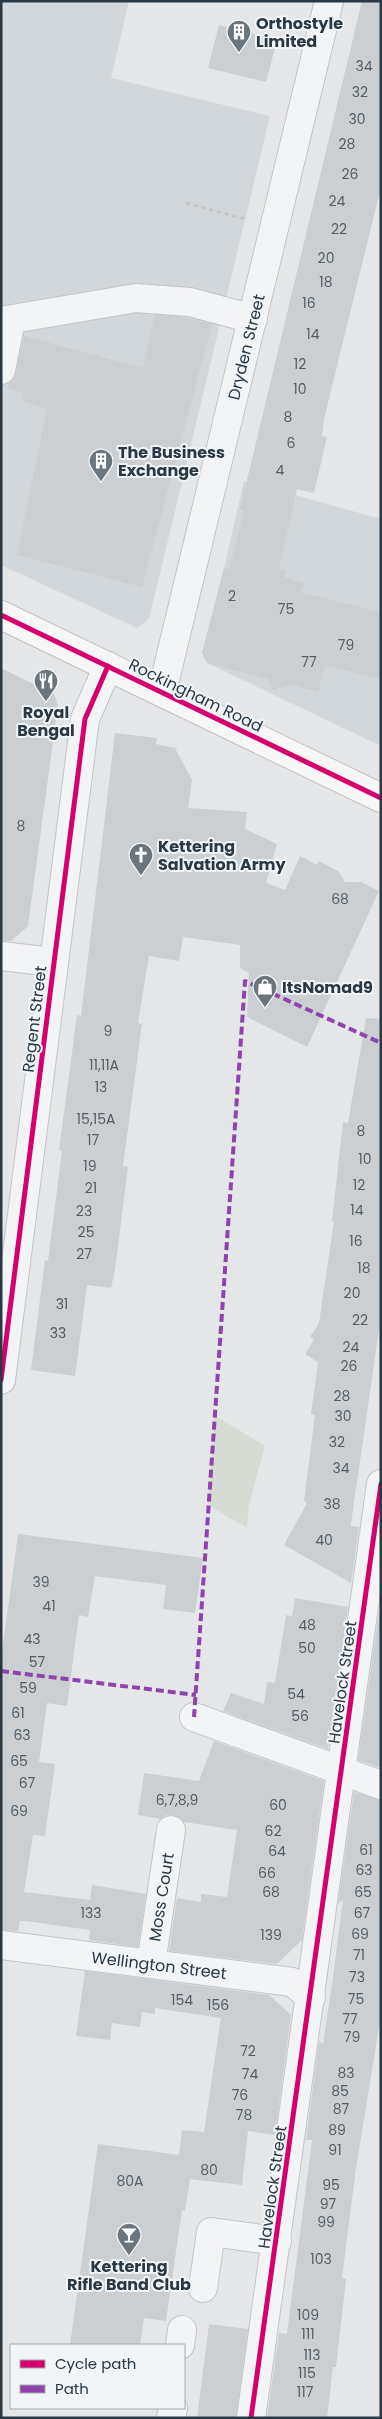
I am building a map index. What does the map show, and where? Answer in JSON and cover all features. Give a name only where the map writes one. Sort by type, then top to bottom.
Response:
[{"type":"main road","name":"Rockingham Road","points":[[1,615],[381,798]]},
{"type":"street","name":"Dryden Street","points":[[162,692],[329,1]]},
{"type":"street","points":[[1,370],[6,320],[136,298],[190,302],[253,320]]},
{"type":"street","name":"Regent Street","points":[[1,1380],[9,1257],[53,962],[85,719],[108,666]]},
{"type":"street","points":[[1,956],[53,962]]},
{"type":"street","name":"Havelock Street","points":[[251,2418],[381,1484]]},
{"type":"street","points":[[194,1717],[342,1773],[381,1785]]},
{"type":"street","name":"Moss Court","points":[[151,1964],[171,1830]]},
{"type":"street","name":"Wellington Street","points":[[1,1945],[292,1982],[311,1997]]},
{"type":"street","points":[[203,2288],[210,2232],[277,2240]]},
{"type":"path","points":[[186,203],[275,227]]},
{"type":"shaded area","points":[[1,1],[129,1],[111,78],[270,116],[149,619],[137,628],[1,565]]},
{"type":"shaded area","points":[[244,481],[381,519],[381,746],[207,663],[202,653]]},
{"type":"shaded area","points":[[214,1415],[265,1446],[249,1505],[247,1528],[208,1505]]},
{"type":"building","points":[[362,1],[381,1],[381,187],[324,419],[322,436],[327,437],[314,493],[297,489],[279,569],[286,571],[284,577],[304,583],[301,592],[381,612],[381,679],[325,665],[318,692],[293,685],[272,690],[268,679],[207,663],[202,653],[224,568],[229,570],[244,510],[240,509]]},
{"type":"building","name":"Orthostyle Limited","points":[[219,25],[277,40],[266,82],[208,68]]},
{"type":"building","name":"The Business Exchange","points":[[155,315],[181,317],[212,324],[142,587],[17,555],[47,409],[22,401],[24,393],[7,388],[16,373],[24,336],[143,368]]},
{"type":"building","points":[[1,668],[54,694],[58,705],[28,926],[11,941],[1,941]]},
{"type":"building","points":[[115,733],[157,738],[156,744],[175,748],[192,780],[188,808],[247,812],[245,829],[277,844],[266,883],[285,890],[300,856],[317,865],[319,861],[338,871],[345,882],[361,882],[379,891],[307,1047],[247,1017],[249,973],[240,968],[240,945],[183,937],[179,961],[149,956],[138,1023],[142,1024],[123,1166],[128,1167],[115,1270],[111,1288],[87,1285],[75,1376],[31,1370],[45,1260],[48,1261],[62,1151],[59,1150],[77,1015],[81,1016]]},
{"type":"building","points":[[366,1018],[381,1019],[381,1316],[351,1523],[351,1526],[359,1527],[351,1583],[284,1545],[307,1503],[304,1501],[315,1415],[311,1414],[318,1362],[305,1354],[314,1340],[310,1337],[319,1323],[334,1221],[332,1221],[343,1122],[348,1123]]},
{"type":"building","points":[[18,1534],[203,1558],[195,1613],[163,1609],[166,1585],[95,1576],[88,1617],[79,1615],[67,1706],[47,1703],[39,1762],[55,1764],[45,1836],[33,1835],[24,1892],[90,1900],[92,1885],[146,1894],[138,1947],[89,1940],[90,1930],[26,1921],[20,1921],[18,1931],[1,1930],[1,1659]]},
{"type":"building","points":[[295,1598],[348,1607],[328,1749],[223,1711],[231,1693],[264,1704],[267,1682],[275,1683],[286,1615],[292,1616]]},
{"type":"building","points":[[379,1612],[381,1612],[381,1768],[358,1760]]},
{"type":"building","points":[[214,1741],[324,1781],[302,1940],[277,1964],[169,1951],[177,1898],[201,1902],[201,1894],[227,1897],[237,1830],[184,1822],[174,1815],[166,1815],[161,1819],[138,1815],[144,1773],[199,1781]]},
{"type":"building","points":[[354,1792],[381,1800],[381,2015],[356,2168],[342,2278],[346,2279],[336,2367],[333,2367],[327,2418],[267,2418],[279,2333],[287,2334],[312,2140],[306,2140],[319,2041],[323,2044],[332,1985],[343,1899],[338,1904]]},
{"type":"building","points":[[85,1971],[269,1995],[291,2015],[275,2135],[248,2131],[242,2185],[190,2179],[185,2211],[182,2210],[166,2321],[144,2318],[140,2344],[70,2344],[98,2144],[179,2155],[182,2130],[204,2132],[221,2018],[155,2008],[155,2014],[142,2012],[140,2027],[112,2023],[110,2040],[76,2036]]},
{"type":"building","points":[[209,2324],[248,2329],[236,2418],[197,2418]]},
{"type":"marked path","points":[[194,1717],[245,981],[381,1043]]},
{"type":"marked path","points":[[1,1671],[196,1695]]},
{"type":"cycle path","points":[[1,615],[381,798]]},
{"type":"cycle path","points":[[1,1380],[85,719],[108,666]]},
{"type":"cycle path","points":[[251,2418],[381,1484]]},
{"type":"place","name":"Orthostyle Limited","points":[[239,53]]},
{"type":"place","name":"The Business Exchange","points":[[101,482]]},
{"type":"place","name":"Royal Bengal","points":[[46,702]]},
{"type":"place","name":"Kettering Salvation Army","points":[[141,876]]},
{"type":"place","name":"ItsNomad9","points":[[265,1008]]},
{"type":"place","name":"Kettering Rifle Band Club","points":[[129,2256]]}]
